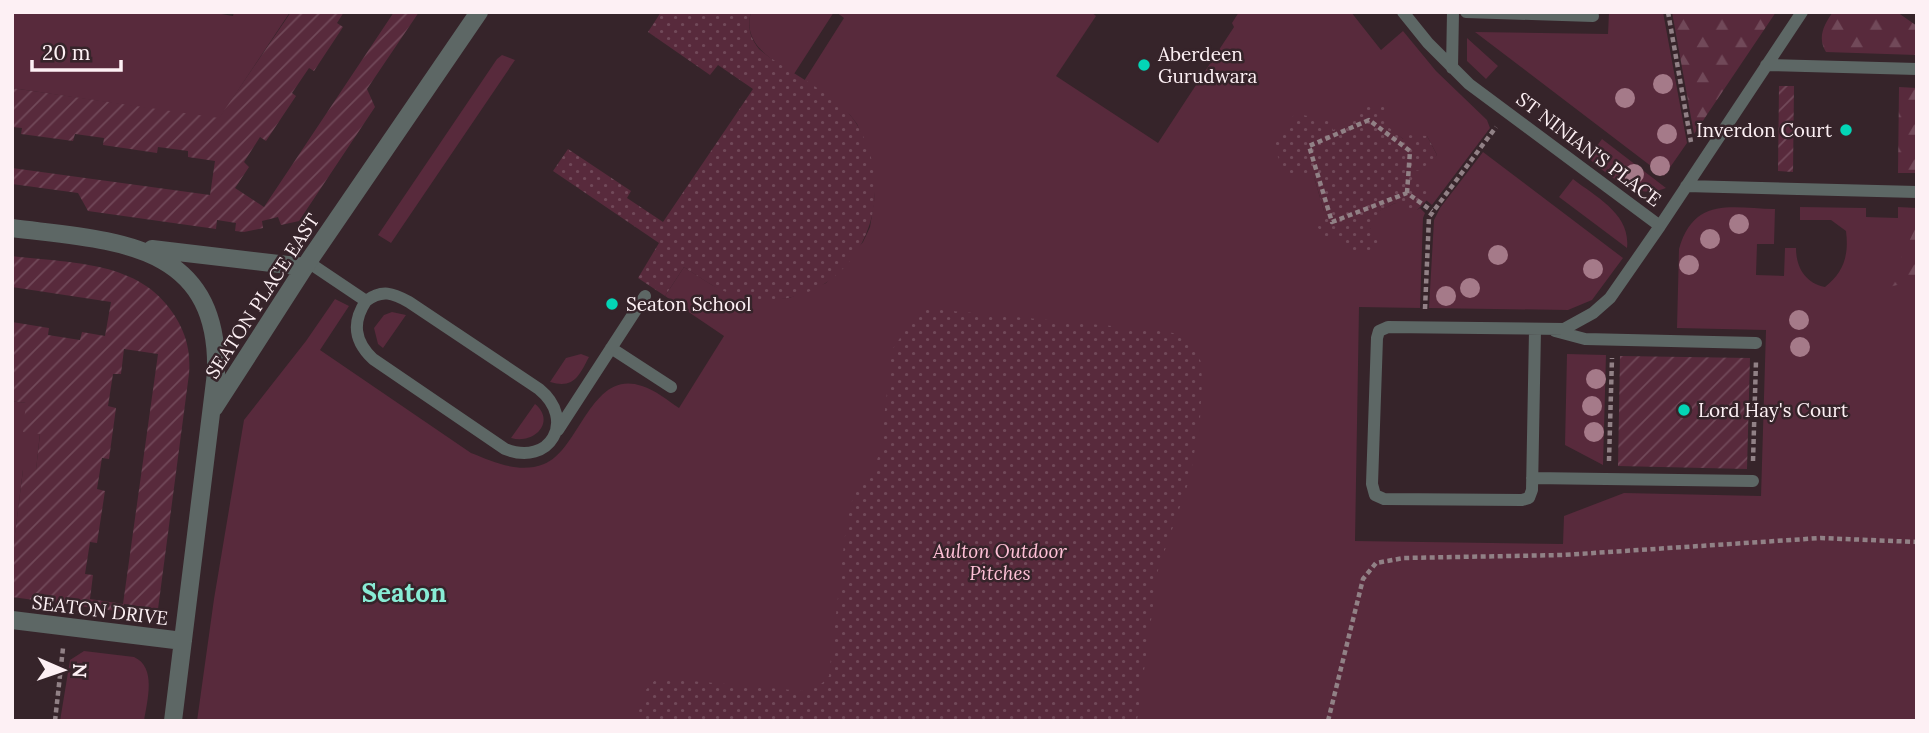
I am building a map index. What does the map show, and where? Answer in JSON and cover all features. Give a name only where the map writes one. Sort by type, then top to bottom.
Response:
[{"type":"street","name":"SEATON PLACE EAST","points":[[173,721],[212,411],[307,264],[479,12]]},
{"type":"street","points":[[12,228],[135,247],[307,264]]},
{"type":"street","points":[[135,247],[164,260],[177,270],[200,295],[209,313],[217,350],[212,411]]},
{"type":"street","name":"SEATON DRIVE","points":[[12,620],[183,641]]},
{"type":"lane","name":"ST NINIAN'S PLACE","points":[[1404,12],[1469,84],[1660,226],[1802,12]]},
{"type":"lane","points":[[1452,68],[1453,12]]},
{"type":"lane","points":[[1466,12],[1593,16]]},
{"type":"lane","points":[[1766,65],[1917,69]]},
{"type":"lane","points":[[1686,186],[1917,191]]},
{"type":"lane","points":[[1535,330],[1530,498],[1384,499],[1375,495],[1372,484],[1377,334],[1382,328],[1564,329],[1610,298],[1660,226]]},
{"type":"lane","points":[[307,264],[366,301]]},
{"type":"lane","points":[[552,440],[558,423],[556,409],[549,397],[539,389],[391,293],[382,293],[366,301],[359,311],[356,332],[358,341],[373,359],[505,449],[534,453],[552,440],[645,296]]},
{"type":"lane","points":[[1552,330],[1573,338],[1756,343]]},
{"type":"lane","points":[[611,348],[671,387]]},
{"type":"lane","points":[[1532,478],[1753,481]]},
{"type":"path","points":[[1668,12],[1696,171]]},
{"type":"path","points":[[1424,327],[1429,217],[1507,112]]},
{"type":"path","points":[[1369,120],[1410,151],[1408,193],[1332,222],[1309,146],[1369,120]]},
{"type":"path","points":[[1408,193],[1432,211]]},
{"type":"path","points":[[1609,479],[1612,340]]},
{"type":"path","points":[[1753,481],[1756,343]]},
{"type":"path","points":[[1328,721],[1363,579],[1376,563],[1404,558],[1563,555],[1821,538],[1917,542]]},
{"type":"path","points":[[55,721],[65,627]]},
{"type":"green space","points":[[12,12],[210,12],[233,16],[234,12],[290,12],[219,119],[12,88]]},
{"type":"green space","points":[[291,12],[344,12],[337,23],[343,27],[314,71],[309,68],[292,93],[296,96],[266,141],[260,137],[244,162],[249,167],[235,188],[264,207],[394,12],[419,12],[367,89],[375,107],[299,221],[281,225],[278,217],[262,221],[263,228],[244,232],[235,231],[236,223],[217,220],[216,229],[88,211],[78,193],[12,184],[12,168],[210,195],[215,161],[188,157],[188,151],[158,147],[157,153],[103,145],[104,138],[75,134],[73,141],[21,134],[22,128],[12,127],[12,88],[219,118]]},
{"type":"green space","points":[[661,12],[751,12],[750,32],[759,49],[837,102],[856,123],[870,155],[875,188],[871,220],[859,248],[839,272],[814,290],[782,299],[746,298],[721,290],[684,267],[665,296],[638,278],[659,243],[553,171],[568,149],[631,191],[627,198],[663,222],[753,89],[718,65],[710,75],[648,32]]},
{"type":"green space","points":[[751,12],[834,12],[794,74],[768,56],[755,42],[749,23]]},
{"type":"green space","points":[[836,12],[1091,12],[1096,16],[1056,76],[1158,143],[1234,27],[1232,23],[1239,12],[1351,12],[1381,50],[1403,31],[1436,71],[1487,120],[1490,128],[1432,205],[1426,200],[1430,196],[1414,176],[1415,170],[1437,155],[1427,136],[1403,139],[1386,128],[1370,123],[1343,127],[1333,131],[1314,177],[1324,211],[1370,229],[1377,212],[1395,203],[1417,210],[1420,208],[1425,213],[1420,308],[1359,307],[1355,541],[1563,544],[1564,516],[1624,493],[1761,496],[1766,330],[1677,328],[1679,249],[1686,232],[1694,220],[1716,209],[1775,209],[1774,244],[1757,244],[1756,275],[1784,276],[1785,248],[1796,248],[1803,273],[1812,282],[1825,287],[1837,275],[1844,262],[1846,231],[1831,220],[1800,220],[1800,207],[1866,208],[1866,217],[1898,218],[1898,207],[1917,208],[1917,721],[197,721],[244,420],[335,299],[349,306],[320,350],[471,453],[498,463],[525,468],[544,464],[556,456],[567,443],[598,399],[610,389],[625,384],[647,388],[679,408],[724,336],[665,296],[684,267],[712,285],[736,295],[761,299],[789,298],[826,283],[863,242],[870,227],[875,195],[868,150],[857,124],[850,115],[804,81],[844,18]]},
{"type":"green space","points":[[1609,12],[1663,12],[1687,143],[1664,176],[1475,32],[1608,34]]},
{"type":"green space","points":[[1672,12],[1776,12],[1694,134]]},
{"type":"green space","points":[[1833,12],[1897,12],[1917,26],[1917,55],[1826,52],[1822,42],[1823,31]]},
{"type":"green space","points":[[1467,38],[1498,66],[1486,79],[1467,61]]},
{"type":"green space","points":[[502,55],[515,60],[391,243],[378,235],[497,59]]},
{"type":"green space","points":[[1779,86],[1794,86],[1793,172],[1778,171]]},
{"type":"green space","points":[[1899,87],[1917,88],[1917,173],[1898,173]]},
{"type":"green space","points":[[1363,103],[1383,104],[1390,122],[1387,126],[1403,139],[1407,135],[1427,136],[1437,155],[1421,170],[1415,171],[1415,176],[1421,176],[1431,196],[1417,210],[1404,209],[1395,203],[1378,212],[1379,218],[1370,229],[1378,242],[1368,254],[1348,254],[1339,238],[1324,238],[1316,224],[1324,211],[1314,177],[1285,174],[1272,142],[1295,114],[1328,119],[1333,130],[1352,123],[1351,117]]},
{"type":"green space","points":[[1602,139],[1666,188],[1655,191],[1634,189],[1605,172],[1588,158]]},
{"type":"green space","points":[[1483,152],[1623,258],[1592,300],[1568,310],[1429,308],[1434,220],[1440,208]]},
{"type":"green space","points":[[1573,179],[1618,216],[1627,236],[1627,248],[1559,197]]},
{"type":"green space","points":[[1917,225],[1917,285],[1897,285],[1877,290],[1901,258]]},
{"type":"green space","points":[[12,256],[98,267],[138,281],[155,293],[180,324],[188,348],[189,374],[158,609],[124,604],[123,612],[12,597],[12,558],[23,470],[36,470],[40,434],[23,432],[26,403],[12,401],[12,322],[49,328],[48,335],[80,340],[82,332],[105,336],[111,302],[12,287]],"holes":[[[124,349],[158,354],[123,604],[90,599],[93,575],[85,574],[90,542],[97,543],[105,491],[97,489],[102,458],[109,459],[116,408],[108,406],[113,374],[121,374]]]},
{"type":"green space","name":"Aulton Outdoor Pitches","points":[[920,308],[1173,333],[1197,350],[1202,382],[1200,419],[1190,478],[1158,570],[1137,721],[636,721],[645,691],[655,680],[802,691],[817,686],[829,676],[847,518],[855,491],[875,465],[880,452],[892,350]]},
{"type":"green space","points":[[392,312],[406,315],[383,348],[378,344],[374,328],[384,315]]},
{"type":"green space","points":[[581,354],[589,357],[575,379],[565,384],[550,382],[566,358]]},
{"type":"green space","points":[[1567,354],[1606,355],[1603,465],[1565,445]]},
{"type":"green space","points":[[1620,356],[1750,358],[1747,469],[1618,466]]},
{"type":"green space","points":[[12,401],[26,403],[40,433],[36,471],[23,470],[12,559]]},
{"type":"green space","points":[[535,404],[543,417],[540,430],[528,438],[511,438]]},
{"type":"green space","points":[[84,651],[134,657],[141,662],[146,668],[149,685],[144,721],[60,721],[70,660]]},
{"type":"place","name":"Aberdeen Gurudwara","points":[[1144,65]]},
{"type":"place","name":"Inverdon Court","points":[[1846,130]]},
{"type":"place","name":"Seaton School","points":[[612,304]]},
{"type":"place","name":"Lord Hay's Court","points":[[1684,410]]},
{"type":"district","name":"Seaton","points":[[404,593]]}]
